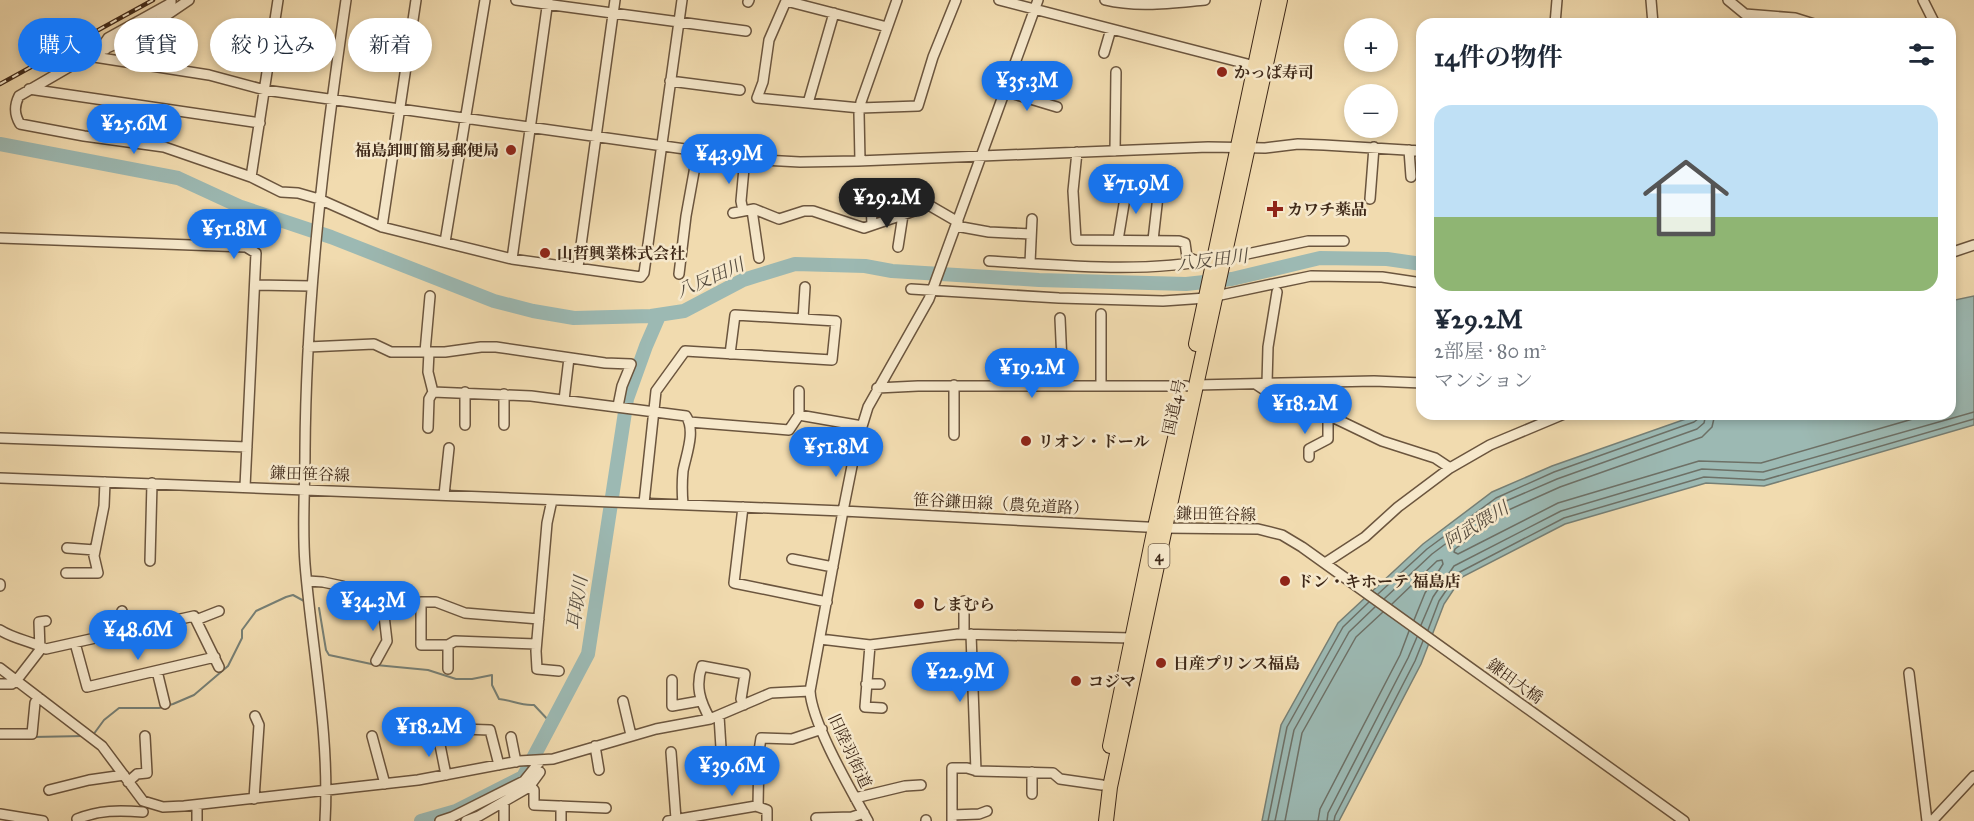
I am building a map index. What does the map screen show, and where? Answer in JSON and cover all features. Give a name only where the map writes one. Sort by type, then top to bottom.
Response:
[{"type":"highway","name":"国道4号","points":[[1243,148],[1255,66],[1269,0]]},
{"type":"highway","name":"国道4号","points":[[1106,821],[1110,787],[1160,527],[1212,295],[1215,260],[1280,0]]},
{"type":"highway","name":"国道4号","points":[[1096,821],[1131,639],[1160,527]]},
{"type":"street","points":[[106,49],[104,44],[108,38],[171,3],[171,0]]},
{"type":"street","points":[[102,51],[161,19],[189,0]]},
{"type":"street","points":[[252,177],[278,0]]},
{"type":"street","points":[[325,821],[327,790],[320,688],[305,564],[308,347],[319,199],[346,0]]},
{"type":"street","points":[[382,227],[416,0]]},
{"type":"street","points":[[445,242],[484,0]]},
{"type":"street","points":[[516,0],[548,2],[746,31]]},
{"type":"street","points":[[578,267],[615,0]]},
{"type":"street","points":[[60,72],[19,96],[15,104],[20,124],[164,147],[252,177],[281,192],[298,193],[319,199],[382,227],[512,259],[641,277],[644,273],[682,0]]},
{"type":"street","points":[[860,161],[860,108],[897,0]]},
{"type":"street","points":[[887,27],[786,1],[769,40],[763,82],[757,98],[860,108],[918,106],[933,57],[956,0]]},
{"type":"street","points":[[999,0],[1036,5],[1111,29],[1255,66]]},
{"type":"street","points":[[1105,0],[1176,4],[1205,0]]},
{"type":"street","points":[[1556,18],[1557,0]]},
{"type":"street","points":[[1651,0],[1652,18]]},
{"type":"street","points":[[1728,0],[1745,14],[1795,18]]},
{"type":"street","points":[[1923,0],[1932,18]]},
{"type":"street","points":[[512,259],[548,2]]},
{"type":"street","points":[[77,819],[93,813],[116,810],[144,812],[163,807],[385,784],[517,761],[542,760],[631,735],[714,718],[771,693],[810,691],[843,511],[868,407],[933,289],[1036,5]]},
{"type":"street","points":[[808,103],[834,13]]},
{"type":"street","points":[[1104,53],[1111,29]]},
{"type":"street","points":[[102,59],[209,75],[265,90],[465,116],[745,157],[800,162],[1243,148],[1298,144],[1416,151]]},
{"type":"street","points":[[1011,70],[1043,80]]},
{"type":"street","points":[[1115,151],[1116,72]]},
{"type":"street","points":[[670,81],[740,90]]},
{"type":"street","points":[[29,89],[260,123]]},
{"type":"street","points":[[1004,91],[1057,107]]},
{"type":"street","points":[[1370,199],[1374,147]]},
{"type":"street","points":[[679,274],[686,216],[698,150]]},
{"type":"street","points":[[1409,150],[1411,177]]},
{"type":"street","points":[[1077,152],[1073,191],[1076,240],[1179,241],[1185,243],[1187,257],[1215,260]]},
{"type":"street","points":[[745,157],[741,201],[748,210],[759,258]]},
{"type":"street","points":[[1118,240],[1127,186]]},
{"type":"street","points":[[1153,240],[1158,196]]},
{"type":"street","points":[[871,202],[872,225]]},
{"type":"street","points":[[733,213],[760,210],[779,219],[804,211],[813,211],[864,228],[927,204],[957,224],[989,232],[1031,234]]},
{"type":"street","points":[[898,247],[903,215]]},
{"type":"street","points":[[1030,263],[1032,219]]},
{"type":"street","points":[[0,238],[246,247],[256,253],[245,487]]},
{"type":"street","points":[[989,261],[1173,266],[1308,241],[1344,241]]},
{"type":"street","points":[[1956,251],[1974,245]]},
{"type":"street","points":[[911,289],[1059,298],[1163,301],[1212,295],[1311,276],[1382,277],[1416,282]]},
{"type":"street","points":[[255,285],[311,286]]},
{"type":"street","points":[[803,319],[805,287]]},
{"type":"street","points":[[1267,383],[1268,343],[1277,292]]},
{"type":"street","points":[[428,428],[429,399],[433,392],[428,372],[427,352],[430,296]]},
{"type":"street","points":[[1101,314],[1101,386]]},
{"type":"street","points":[[644,502],[656,391],[685,351],[730,354],[832,360],[836,321],[735,315],[730,354]]},
{"type":"street","points":[[1060,318],[1063,385]]},
{"type":"street","points":[[308,347],[374,344],[391,352],[496,347],[605,363],[631,364],[622,386],[623,407]]},
{"type":"street","points":[[564,400],[569,358]]},
{"type":"street","points":[[878,388],[1374,381],[1416,383]]},
{"type":"street","points":[[1255,384],[1303,403],[1382,441],[1435,458],[1450,468]]},
{"type":"street","points":[[954,386],[954,435]]},
{"type":"street","points":[[689,422],[789,430],[799,416],[799,391]]},
{"type":"street","points":[[433,392],[504,394],[686,416],[689,422],[688,446],[682,504]]},
{"type":"street","points":[[465,392],[465,425]]},
{"type":"street","points":[[504,394],[504,424]]},
{"type":"street","points":[[799,416],[862,426]]},
{"type":"street","points":[[1309,457],[1309,449],[1328,439],[1328,416]]},
{"type":"street","points":[[1327,565],[1450,468],[1490,445],[1550,420]]},
{"type":"street","points":[[0,438],[247,447]]},
{"type":"street","points":[[444,495],[449,448]]},
{"type":"street","name":"鎌田笹谷線","points":[[0,478],[619,501]]},
{"type":"street","points":[[66,573],[98,573],[94,556],[104,506],[105,482]]},
{"type":"street","points":[[150,561],[152,483]]},
{"type":"street","points":[[552,500],[547,523],[538,619],[537,669],[559,671]]},
{"type":"street","name":"笹谷鎌田線（農免道路）","points":[[619,501],[1160,527]]},
{"type":"street","points":[[743,507],[734,583],[827,602]]},
{"type":"street","name":"鎌田笹谷線","points":[[1160,527],[1264,530],[1292,540],[1327,565]]},
{"type":"street","points":[[67,548],[96,549]]},
{"type":"street","points":[[792,559],[833,567]]},
{"type":"street","name":"鎌田大橋","points":[[1327,565],[1684,821]]},
{"type":"street","points":[[308,581],[342,586],[369,602],[383,607],[405,608],[422,602],[444,604],[465,613],[538,619]]},
{"type":"street","points":[[964,601],[976,771]]},
{"type":"street","points":[[422,602],[421,645],[448,645],[454,640],[536,644]]},
{"type":"street","points":[[376,661],[387,641],[383,607]]},
{"type":"street","points":[[122,611],[127,631]]},
{"type":"street","points":[[196,620],[219,611]]},
{"type":"street","points":[[0,630],[9,636],[46,649],[194,616],[219,667]]},
{"type":"street","points":[[0,684],[12,684],[16,681],[40,650],[39,622],[46,621]]},
{"type":"street","points":[[820,639],[870,645],[967,634],[1131,639]]},
{"type":"street","points":[[75,643],[87,687],[215,657]]},
{"type":"street","points":[[448,645],[448,669]]},
{"type":"street","points":[[870,645],[865,707],[882,708]]},
{"type":"street","points":[[721,748],[714,718],[700,701],[702,666],[745,674],[741,699],[744,705]]},
{"type":"street","points":[[0,668],[107,752],[143,801],[144,812]]},
{"type":"street","points":[[157,671],[165,704]]},
{"type":"street","points":[[1909,673],[1926,821]]},
{"type":"street","points":[[672,680],[672,706],[700,701]]},
{"type":"street","points":[[866,684],[880,684]]},
{"type":"street","name":"旧陸羽街道","points":[[810,691],[811,702],[822,729],[866,817]]},
{"type":"street","points":[[0,734],[32,734],[35,703],[38,697]]},
{"type":"street","points":[[623,700],[631,735]]},
{"type":"street","points":[[254,799],[259,725],[255,716]]},
{"type":"street","points":[[461,729],[490,730],[499,765]]},
{"type":"street","points":[[758,807],[761,738],[792,739],[822,729]]},
{"type":"street","points":[[438,735],[446,775]]},
{"type":"street","points":[[49,790],[89,780],[126,778],[147,773],[145,736]]},
{"type":"street","points":[[372,736],[385,784]]},
{"type":"street","points":[[511,737],[517,761]]},
{"type":"street","points":[[595,746],[599,770]]},
{"type":"street","points":[[671,752],[672,820],[758,807],[767,810],[767,821]]},
{"type":"street","points":[[466,821],[530,786],[545,765],[542,760]]},
{"type":"street","points":[[440,821],[524,781],[542,760]]},
{"type":"street","points":[[987,811],[952,818],[952,768],[967,768],[976,771],[1053,773],[1060,779],[1102,785]]},
{"type":"street","points":[[1032,772],[1032,794]]},
{"type":"street","points":[[1932,821],[1974,776]]},
{"type":"street","points":[[855,798],[905,786],[921,785]]},
{"type":"street","points":[[530,786],[534,790],[534,805],[606,808]]},
{"type":"street","points":[[504,802],[504,821]]},
{"type":"street","points":[[197,805],[197,821]]},
{"type":"street","points":[[561,806],[561,821]]},
{"type":"street","points":[[0,814],[44,821]]},
{"type":"street","points":[[819,819],[866,817]]},
{"type":"water","name":"阿武隈川","points":[[1974,296],[1974,425],[1764,486],[1706,483],[1565,524],[1462,577],[1444,604],[1421,664],[1339,821],[1262,821],[1281,725],[1338,623],[1423,544],[1492,492],[1552,466],[1683,420],[1956,420],[1956,300]]},
{"type":"waterway","name":"八反田川","points":[[0,144],[178,178],[241,207],[331,237],[494,301],[574,318],[651,316],[684,311],[743,280],[795,264],[865,266],[892,271],[1039,280],[1186,284],[1232,279],[1320,258],[1387,259],[1416,263]]},
{"type":"waterway","name":"耳取川","points":[[421,821],[456,811],[523,777],[588,654],[627,399],[659,316]]},
{"type":"waterway","points":[[93,735],[104,720],[119,708],[159,708],[194,695],[228,666],[242,638],[242,630],[256,611],[293,595],[304,601]]},
{"type":"waterway","points":[[319,608],[326,650],[329,655],[376,665],[428,670],[456,679],[492,675],[492,685],[499,699],[534,705],[551,723]]},
{"type":"waterway","points":[[33,737],[84,736]]},
{"type":"railway","points":[[0,84],[153,0]]},
{"type":"place","name":"かっぱ寿司","points":[[1222,72]]},
{"type":"place","name":"福島卸町簡易郵便局","points":[[511,150]]},
{"type":"place","name":"カワチ薬品","points":[[1275,209]]},
{"type":"place","name":"山哲興業株式会社","points":[[545,253]]},
{"type":"place","name":"リオン・ドール","points":[[1026,441]]},
{"type":"place","name":"ドン・キホーテ 福島店","points":[[1285,581]]},
{"type":"place","name":"しまむら","points":[[919,604]]},
{"type":"place","name":"日産プリンス福島","points":[[1161,663]]},
{"type":"place","name":"コジマ","points":[[1076,681]]}]
